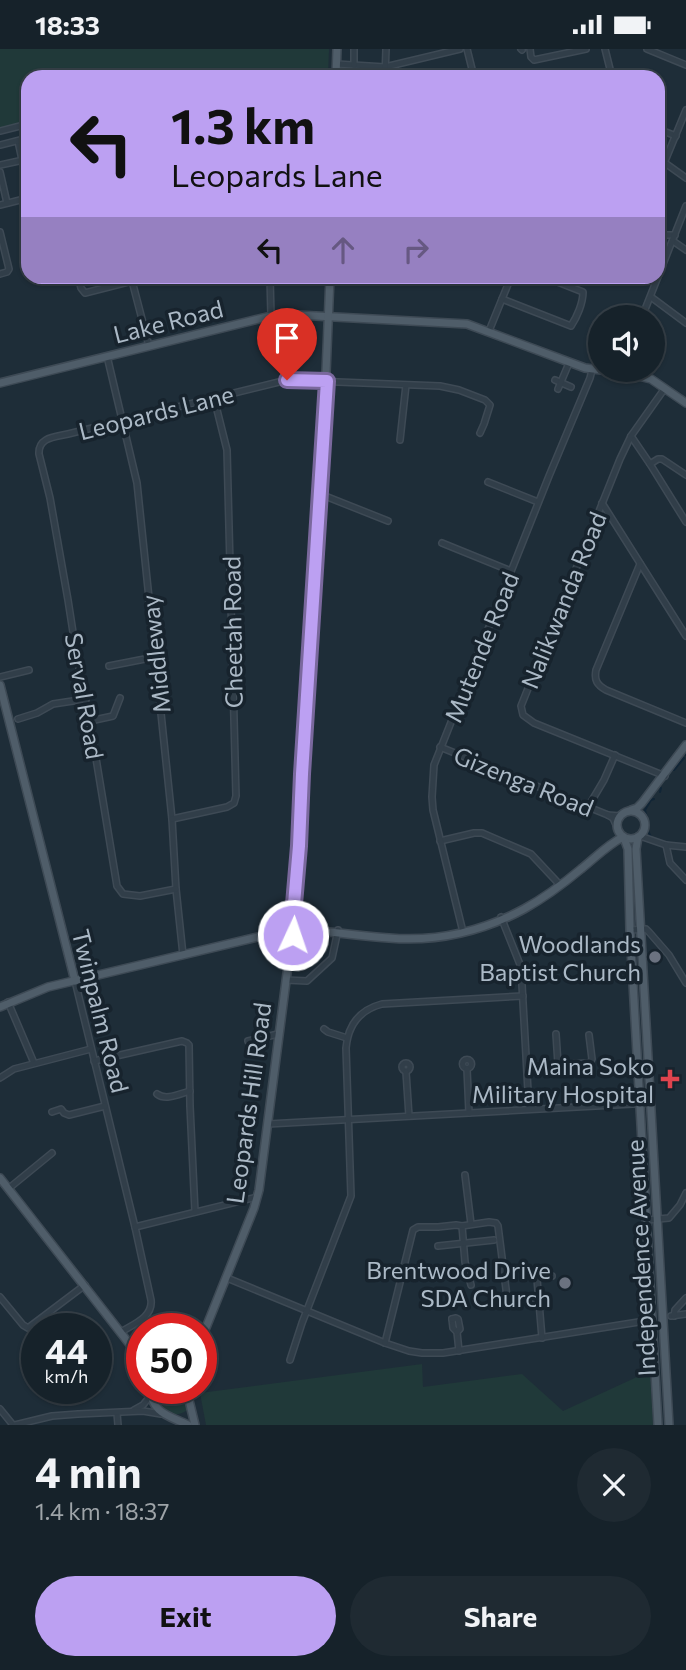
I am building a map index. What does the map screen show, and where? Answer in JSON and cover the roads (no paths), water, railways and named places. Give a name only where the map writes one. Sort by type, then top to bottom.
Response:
[{"type":"main road","points":[[337,49],[337,70]]},
{"type":"main road","name":"Leopards Hill Road","points":[[212,1313],[257,1197],[262,1176],[293,930],[329,328],[336,317],[330,306],[330,284]]},
{"type":"main road","points":[[318,316],[330,306],[336,317]]},
{"type":"main road","name":"Lake Road","points":[[0,383],[271,316],[297,314],[462,323],[588,369]]},
{"type":"main road","points":[[318,316],[328,322],[329,328]]},
{"type":"main road","name":"Lake Road","points":[[655,382],[686,403]]},
{"type":"main road","name":"Twinpalm Road","points":[[0,685],[74,979]]},
{"type":"main road","points":[[617,828],[624,837],[630,839],[641,834],[645,825],[642,810],[686,745]]},
{"type":"main road","points":[[560,885],[614,838],[620,816],[638,807],[686,751]]},
{"type":"main road","points":[[630,811],[642,817]]},
{"type":"main road","name":"Independence Avenue","points":[[641,834],[636,849],[668,1425]]},
{"type":"main road","points":[[4,1003],[74,979],[293,930],[410,939],[463,931],[533,904],[624,837]]},
{"type":"main road","name":"Independence Avenue","points":[[624,837],[628,849],[638,1106],[658,1425]]},
{"type":"main road","points":[[0,1178],[126,1339]]},
{"type":"main road","points":[[663,1310],[672,1316],[663,1324]]},
{"type":"main road","points":[[653,1314],[645,1321],[653,1327]]},
{"type":"main road","points":[[655,1359],[666,1359]]},
{"type":"main road","points":[[154,1404],[163,1414],[188,1425]]},
{"type":"main road","points":[[172,1418],[181,1416],[190,1404]]},
{"type":"main road","points":[[190,1404],[195,1425]]},
{"type":"street","points":[[354,49],[354,65]]},
{"type":"street","points":[[385,67],[386,49]]},
{"type":"street","points":[[337,64],[385,67],[460,49]]},
{"type":"street","points":[[467,49],[472,70]]},
{"type":"street","points":[[530,49],[534,60],[586,49]]},
{"type":"street","points":[[605,49],[610,70]]},
{"type":"street","points":[[647,49],[686,65]]},
{"type":"street","points":[[686,110],[665,161],[686,177]]},
{"type":"street","points":[[0,131],[21,126]]},
{"type":"street","points":[[665,132],[676,136]]},
{"type":"street","points":[[0,145],[21,140]]},
{"type":"street","points":[[18,141],[21,149]]},
{"type":"street","points":[[0,165],[21,160]]},
{"type":"street","points":[[0,172],[4,204],[21,200]]},
{"type":"street","points":[[665,259],[686,206]]},
{"type":"street","points":[[0,232],[9,269],[0,274]]},
{"type":"street","points":[[665,236],[674,238],[686,250]]},
{"type":"street","points":[[80,284],[85,293],[115,284]]},
{"type":"street","points":[[133,284],[149,346]]},
{"type":"street","points":[[270,284],[271,316]]},
{"type":"street","points":[[489,331],[508,284]]},
{"type":"street","points":[[502,299],[572,325],[583,292],[563,284]]},
{"type":"street","points":[[647,305],[655,284]]},
{"type":"street","points":[[650,297],[686,323]]},
{"type":"street","name":"Middleway","points":[[107,356],[137,483],[172,819],[182,953]]},
{"type":"street","points":[[558,389],[558,381],[569,363]]},
{"type":"street","name":"Leopards Lane","points":[[41,443],[48,439],[287,380],[449,387],[488,402],[490,408],[480,433]]},
{"type":"street","points":[[558,381],[571,387]]},
{"type":"street","name":"Mutende Road","points":[[463,931],[440,841],[432,797],[432,775],[440,747],[588,382]]},
{"type":"street","points":[[400,440],[406,385]]},
{"type":"street","name":"Nalikwanda Road","points":[[664,776],[534,723],[523,715],[521,706],[631,436],[665,388]]},
{"type":"street","name":"Cheetah Road","points":[[172,819],[227,807],[234,803],[236,796],[227,450],[214,398]]},
{"type":"street","points":[[631,436],[686,522]]},
{"type":"street","name":"Serval Road","points":[[41,443],[39,454],[50,498],[118,890],[127,896],[139,896],[176,889]]},
{"type":"street","points":[[650,464],[662,459],[686,475]]},
{"type":"street","points":[[488,482],[538,502]]},
{"type":"street","points":[[320,494],[388,521]]},
{"type":"street","points":[[602,503],[686,636]]},
{"type":"street","points":[[442,543],[511,571]]},
{"type":"street","points":[[640,564],[596,670],[596,682],[606,690],[686,723]]},
{"type":"street","points":[[109,666],[155,657]]},
{"type":"street","points":[[0,677],[29,670]]},
{"type":"street","points":[[90,721],[113,716],[121,698]]},
{"type":"street","points":[[18,719],[53,704],[86,699]]},
{"type":"street","name":"Gizenga Road","points":[[440,747],[588,807],[620,816]]},
{"type":"street","points":[[588,807],[615,755]]},
{"type":"street","name":"Gizenga Road","points":[[608,814],[617,828]]},
{"type":"street","points":[[440,841],[482,833],[531,854],[560,885]]},
{"type":"street","points":[[641,834],[666,845],[686,847]]},
{"type":"street","points":[[666,845],[670,863],[686,880]]},
{"type":"street","points":[[640,916],[686,983]]},
{"type":"street","points":[[502,918],[520,963],[529,1109]]},
{"type":"street","points":[[630,929],[646,929],[649,932]]},
{"type":"street","points":[[286,980],[307,981],[328,963],[332,958],[338,932]]},
{"type":"street","name":"Twinpalm Road","points":[[74,979],[152,1306],[144,1318],[121,1332]]},
{"type":"street","points":[[290,1360],[351,1196],[346,1038],[355,1020],[366,1010],[378,1005],[523,996]]},
{"type":"street","points":[[4,1003],[34,1063]]},
{"type":"street","points":[[324,1029],[346,1038]]},
{"type":"street","points":[[248,1041],[278,1034]]},
{"type":"street","points":[[556,1034],[558,1064]]},
{"type":"street","points":[[527,1066],[589,1063],[592,1061],[589,1035]]},
{"type":"street","points":[[94,1061],[177,1042],[187,1043],[190,1048],[195,1212]]},
{"type":"street","points":[[0,1078],[14,1069],[91,1049]]},
{"type":"street","points":[[467,1069],[470,1113]]},
{"type":"street","points":[[406,1072],[409,1116]]},
{"type":"street","points":[[157,1094],[166,1097],[190,1091]]},
{"type":"street","points":[[268,1124],[529,1109],[638,1106],[651,1103]]},
{"type":"street","points":[[52,1112],[61,1109],[69,1115],[104,1106]]},
{"type":"street","points":[[8,1189],[52,1153]]},
{"type":"street","points":[[465,1175],[471,1224]]},
{"type":"street","points":[[647,1220],[672,1216],[686,1193]]},
{"type":"street","points":[[135,1227],[257,1197]]},
{"type":"street","points":[[385,1343],[413,1230],[418,1227],[493,1222],[497,1224],[508,1300],[538,1298]]},
{"type":"street","points":[[462,1226],[465,1262],[471,1285]]},
{"type":"street","points":[[438,1246],[494,1240]]},
{"type":"street","points":[[542,1338],[538,1278],[552,1276]]},
{"type":"street","points":[[227,1278],[385,1343],[422,1353],[459,1351],[645,1321]]},
{"type":"street","points":[[0,1297],[28,1328],[85,1285]]},
{"type":"street","points":[[672,1316],[686,1298]]},
{"type":"street","points":[[672,1316],[686,1314]]},
{"type":"street","points":[[457,1332],[459,1351]]},
{"type":"street","points":[[131,1411],[144,1404]]},
{"type":"street","points":[[0,1409],[14,1425],[65,1415],[131,1411],[163,1414]]},
{"type":"street","points":[[117,1413],[117,1425]]},
{"type":"street","points":[[65,1415],[66,1425]]},
{"type":"waterway","points":[[674,770],[684,758]]},
{"type":"waterway","points":[[660,792],[661,788]]},
{"type":"waterway","points":[[648,822],[645,810],[654,799]]},
{"type":"waterway","points":[[648,825],[651,837]]},
{"type":"place","name":"Woodlands Baptist Church","points":[[655,957]]},
{"type":"place","name":"Maina Soko Military Hospital","points":[[670,1079]]},
{"type":"place","name":"Brentwood Drive SDA Church","points":[[565,1283]]}]
